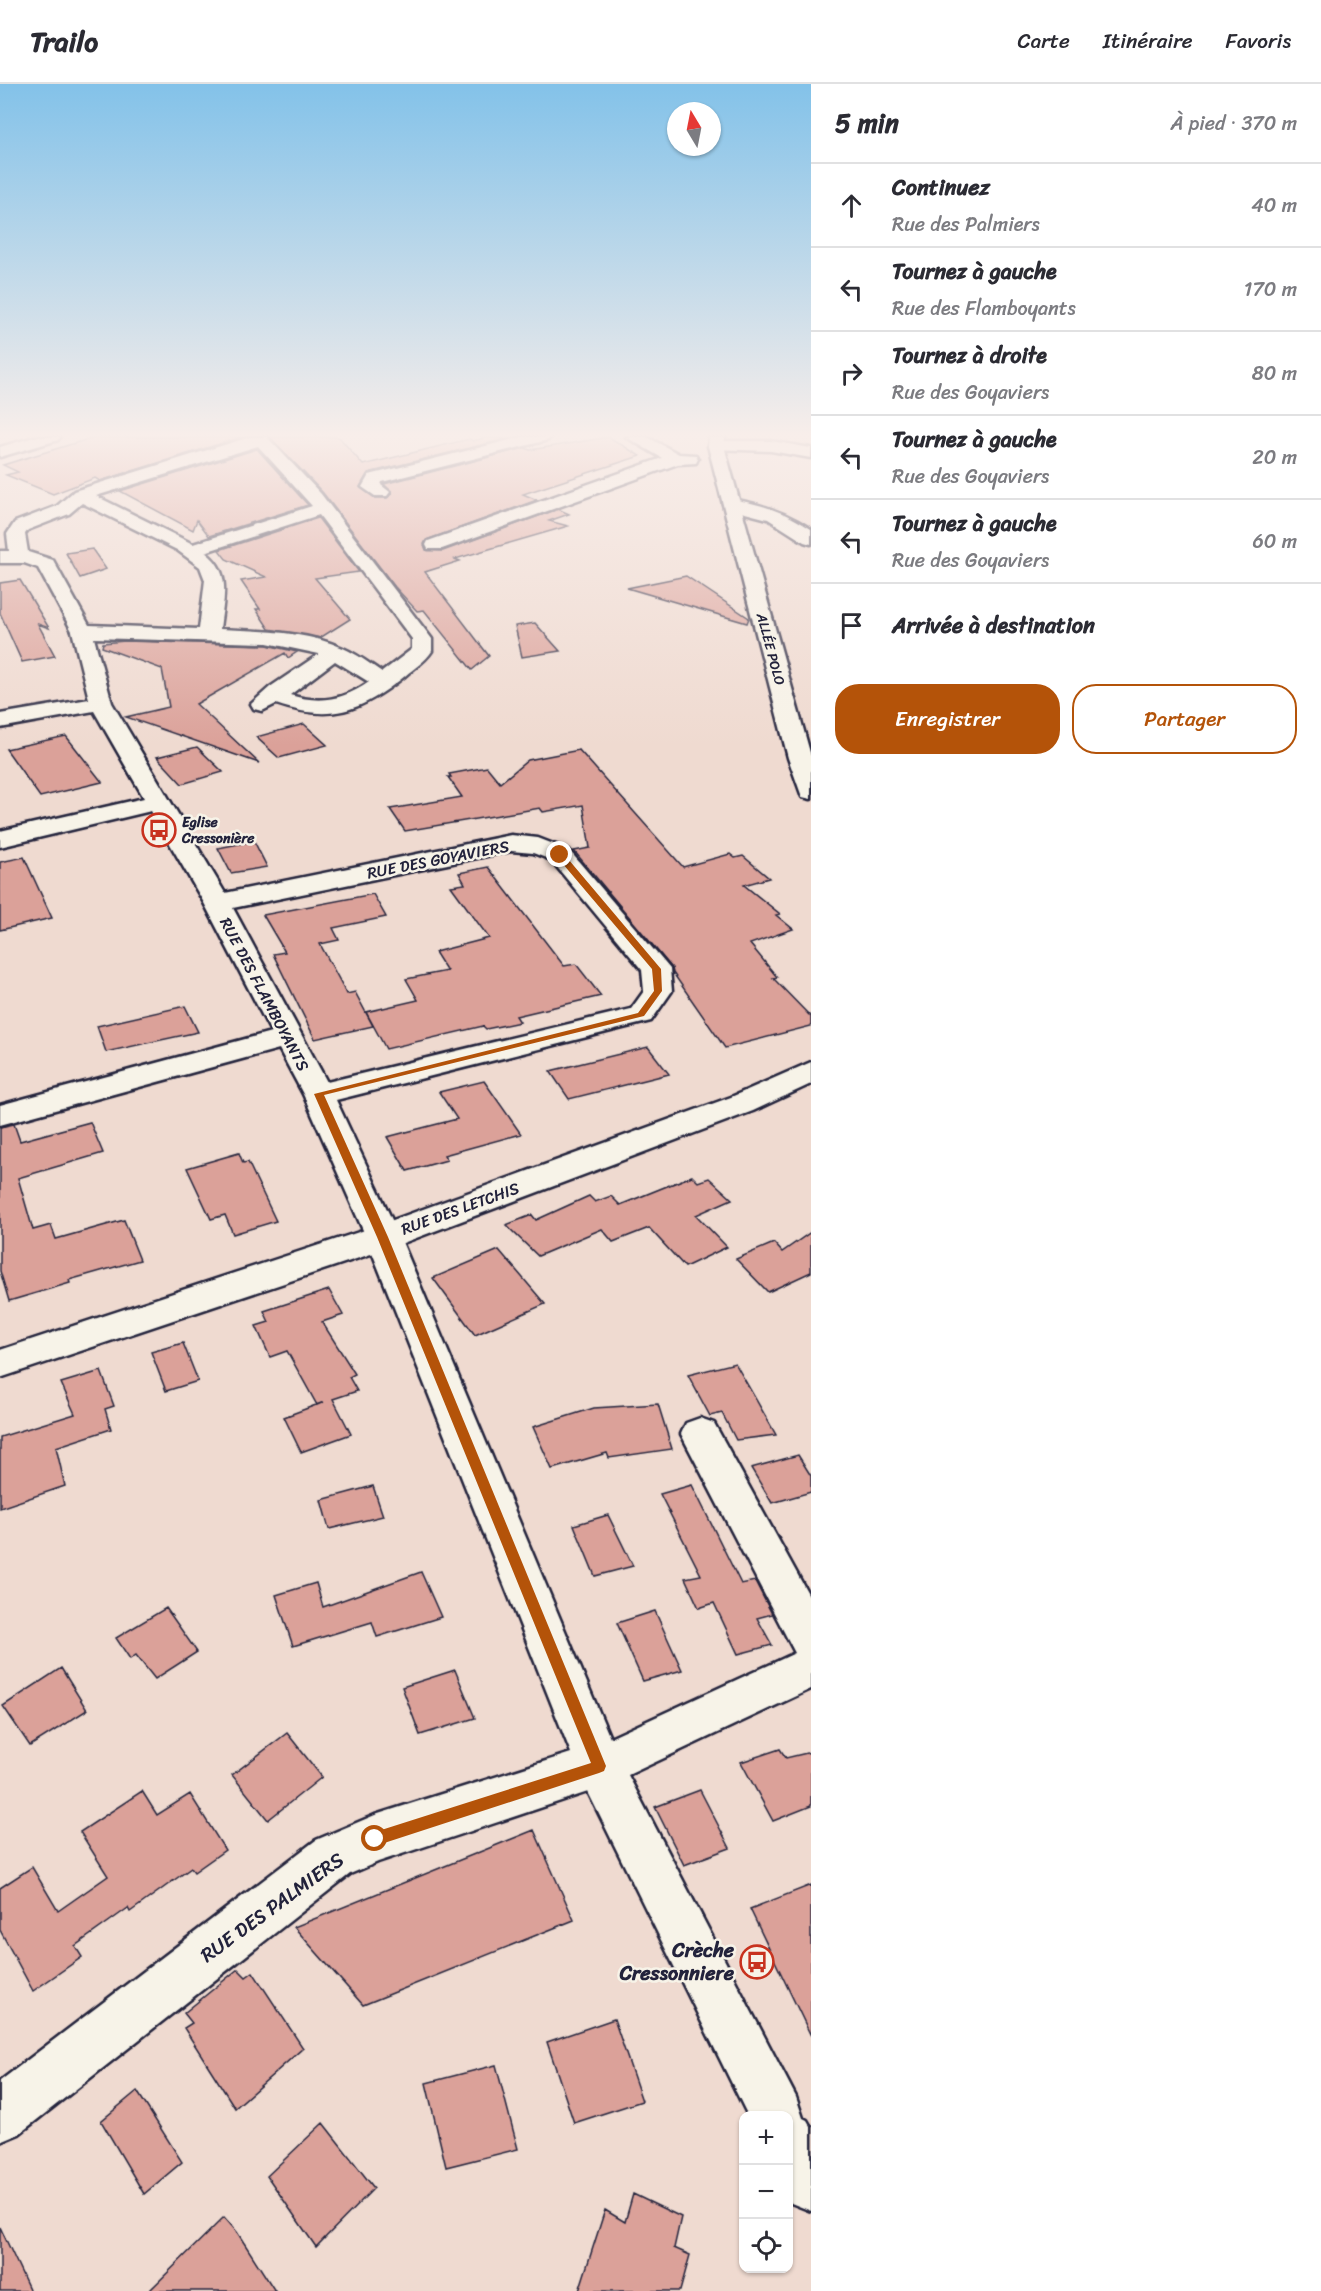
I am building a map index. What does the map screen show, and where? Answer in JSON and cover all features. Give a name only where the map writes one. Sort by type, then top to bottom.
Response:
[{"type":"street","points":[[9,557],[14,540]]},
{"type":"street","points":[[169,540],[191,551],[208,564],[214,580],[209,634]]},
{"type":"street","points":[[191,551],[225,540]]},
{"type":"street","points":[[335,652],[270,698],[319,709],[341,707],[362,699],[422,651],[422,639],[346,540]]},
{"type":"street","points":[[435,545],[449,540]]},
{"type":"street","name":"ALLÉE POLO","points":[[742,540],[811,792]]},
{"type":"street","name":"RUE DES FLAMBOYANTS","points":[[9,557],[46,564],[82,631],[101,703],[216,903],[318,1094],[382,1237],[599,1766],[775,2111]]},
{"type":"street","points":[[82,631],[209,634],[267,637],[299,642],[335,652],[383,682]]},
{"type":"street","points":[[0,721],[101,703]]},
{"type":"street","points":[[0,839],[158,802]]},
{"type":"street","name":"RUE DES GOYAVIERS","points":[[216,903],[510,843],[538,846],[560,855],[656,969],[658,991],[641,1015],[318,1094]]},
{"type":"street","points":[[0,1114],[288,1037]]},
{"type":"street","name":"RUE DES LETCHIS","points":[[0,1364],[382,1237],[765,1095],[811,1072]]},
{"type":"street","points":[[700,1434],[811,1641]]},
{"type":"street","name":"RUE DES PALMIERS","points":[[0,2115],[333,1857],[375,1839],[599,1766],[811,1667]]},
{"type":"street","points":[[793,2147],[811,2183]]},
{"type":"building","points":[[250,540],[335,540],[359,572],[315,578],[350,619],[320,638],[269,629],[256,609],[260,609],[241,581],[266,577],[226,559],[219,550]]},
{"type":"building","points":[[359,540],[426,540],[424,544],[426,550],[443,551],[473,540],[520,540],[455,559],[460,561],[425,572],[489,656],[472,670],[424,610],[417,611],[395,587]]},
{"type":"building","points":[[92,549],[106,569],[80,578],[66,553]]},
{"type":"building","points":[[686,576],[749,618],[747,623],[627,588]]},
{"type":"building","points":[[20,580],[49,628],[38,624],[55,656],[22,662],[0,613],[0,583]]},
{"type":"building","points":[[535,623],[560,651],[522,657],[515,626]]},
{"type":"building","points":[[125,641],[267,645],[297,652],[288,658],[285,653],[196,704],[259,763],[126,717],[169,707],[162,669],[102,647],[103,643]]},
{"type":"building","points":[[304,724],[327,745],[279,758],[256,737]]},
{"type":"building","points":[[66,736],[102,782],[40,797],[6,749]]},
{"type":"building","points":[[197,747],[223,772],[182,784],[157,757]]},
{"type":"building","points":[[579,750],[683,867],[730,854],[735,858],[743,856],[769,878],[744,885],[780,914],[776,915],[793,929],[750,944],[777,977],[773,978],[811,1017],[811,1026],[725,1048],[673,973],[672,968],[574,851],[590,848],[583,805],[543,812],[540,808],[405,831],[390,809],[462,797],[448,777],[451,777],[449,774],[487,767],[500,783],[528,760]]},
{"type":"building","points":[[254,841],[267,867],[231,873],[218,848]]},
{"type":"building","points":[[24,857],[52,918],[0,930],[0,862]]},
{"type":"building","points":[[488,867],[564,966],[576,964],[601,996],[516,1016],[520,1022],[486,1029],[483,1026],[386,1049],[366,1012],[418,1000],[406,979],[447,971],[435,952],[489,938],[451,886],[465,884],[459,873]]},
{"type":"building","points":[[373,894],[386,917],[333,928],[339,940],[320,944],[347,994],[355,992],[373,1026],[315,1039],[273,954],[285,952],[263,915]]},
{"type":"building","points":[[185,1006],[198,1032],[106,1052],[97,1026]]},
{"type":"building","points":[[648,1047],[669,1074],[569,1099],[550,1071]]},
{"type":"building","points":[[484,1081],[521,1134],[444,1155],[447,1160],[407,1171],[387,1137],[457,1119],[439,1092]]},
{"type":"building","points":[[90,1122],[103,1153],[18,1178],[33,1230],[51,1225],[56,1239],[124,1220],[140,1260],[69,1280],[70,1283],[9,1301],[0,1271],[0,1127],[14,1124],[20,1141]]},
{"type":"building","points":[[239,1153],[243,1163],[248,1162],[276,1221],[233,1234],[225,1215],[211,1219],[187,1168]]},
{"type":"building","points":[[692,1176],[698,1182],[709,1178],[732,1199],[696,1215],[727,1247],[685,1267],[649,1228],[613,1242],[602,1229],[538,1256],[506,1225],[532,1215],[536,1220],[589,1196],[595,1202],[611,1196],[620,1205]]},
{"type":"building","points":[[811,1232],[811,1272],[768,1292],[736,1259],[774,1243],[782,1252]]},
{"type":"building","points":[[499,1250],[545,1304],[475,1335],[433,1278]]},
{"type":"building","points":[[329,1290],[343,1315],[322,1322],[355,1374],[349,1377],[357,1391],[333,1399],[351,1434],[301,1452],[284,1417],[317,1405],[287,1351],[270,1357],[256,1326],[269,1322],[264,1311]]},
{"type":"building","points":[[183,1343],[198,1381],[166,1391],[151,1352]]},
{"type":"building","points":[[735,1363],[776,1435],[736,1440],[722,1413],[710,1416],[688,1375]]},
{"type":"building","points":[[101,1371],[114,1406],[105,1409],[111,1429],[56,1447],[65,1486],[0,1508],[0,1437],[75,1414],[61,1383]]},
{"type":"building","points":[[658,1404],[672,1449],[609,1458],[607,1453],[552,1469],[533,1427],[594,1408]]},
{"type":"building","points":[[798,1455],[811,1476],[811,1492],[772,1503],[751,1468]]},
{"type":"building","points":[[692,1485],[741,1584],[755,1581],[772,1614],[757,1618],[772,1645],[738,1654],[714,1603],[699,1608],[685,1578],[701,1575],[660,1494]]},
{"type":"building","points":[[373,1486],[383,1516],[329,1529],[321,1500]]},
{"type":"building","points":[[608,1515],[633,1566],[595,1576],[574,1525]]},
{"type":"building","points":[[421,1572],[441,1617],[377,1637],[372,1622],[293,1646],[276,1595],[316,1583],[323,1607]]},
{"type":"building","points":[[166,1608],[197,1652],[155,1679],[136,1655],[130,1659],[116,1638]]},
{"type":"building","points":[[655,1611],[682,1670],[643,1681],[617,1623]]},
{"type":"building","points":[[61,1668],[87,1710],[30,1746],[3,1706]]},
{"type":"building","points":[[455,1670],[475,1718],[420,1735],[402,1687]]},
{"type":"building","points":[[287,1733],[322,1777],[268,1820],[232,1775]]},
{"type":"building","points":[[780,1749],[786,1758],[811,1752],[811,1806],[773,1821],[741,1762]]},
{"type":"building","points":[[700,1790],[730,1848],[684,1865],[655,1807]]},
{"type":"building","points":[[142,1791],[157,1815],[190,1794],[225,1850],[194,1872],[191,1868],[130,1912],[128,1908],[75,1946],[82,1957],[33,1991],[0,1930],[0,1888],[32,1867],[58,1911],[108,1876],[80,1832]]},
{"type":"building","points":[[534,1830],[574,1920],[363,2005],[294,1927]]},
{"type":"building","points":[[811,1885],[811,2036],[750,1909]]},
{"type":"building","points":[[238,1969],[246,1977],[253,1972],[303,2048],[235,2108],[184,2028],[192,2023],[184,2013]]},
{"type":"building","points":[[614,2019],[642,2101],[574,2123],[547,2042]]},
{"type":"building","points":[[496,2065],[518,2149],[446,2167],[426,2083]]},
{"type":"building","points":[[137,2091],[182,2162],[144,2194],[101,2121]]},
{"type":"building","points":[[323,2123],[374,2188],[316,2247],[267,2176]]},
{"type":"building","points":[[633,2194],[681,2217],[674,2248],[690,2255],[680,2291],[579,2291],[605,2210],[625,2222]]},
{"type":"building","points":[[224,2217],[237,2232],[275,2291],[149,2291]]},
{"type":"building","points":[[0,2227],[30,2291],[0,2291]]},
{"type":"place","name":"Eglise Cressonière","points":[[159,830]]},
{"type":"place","name":"Crèche Cressonniere","points":[[757,1962]]},
{"type":"route","points":[[375,1839],[599,1766],[382,1237],[318,1094],[641,1015],[658,991],[656,969],[560,855]]}]
